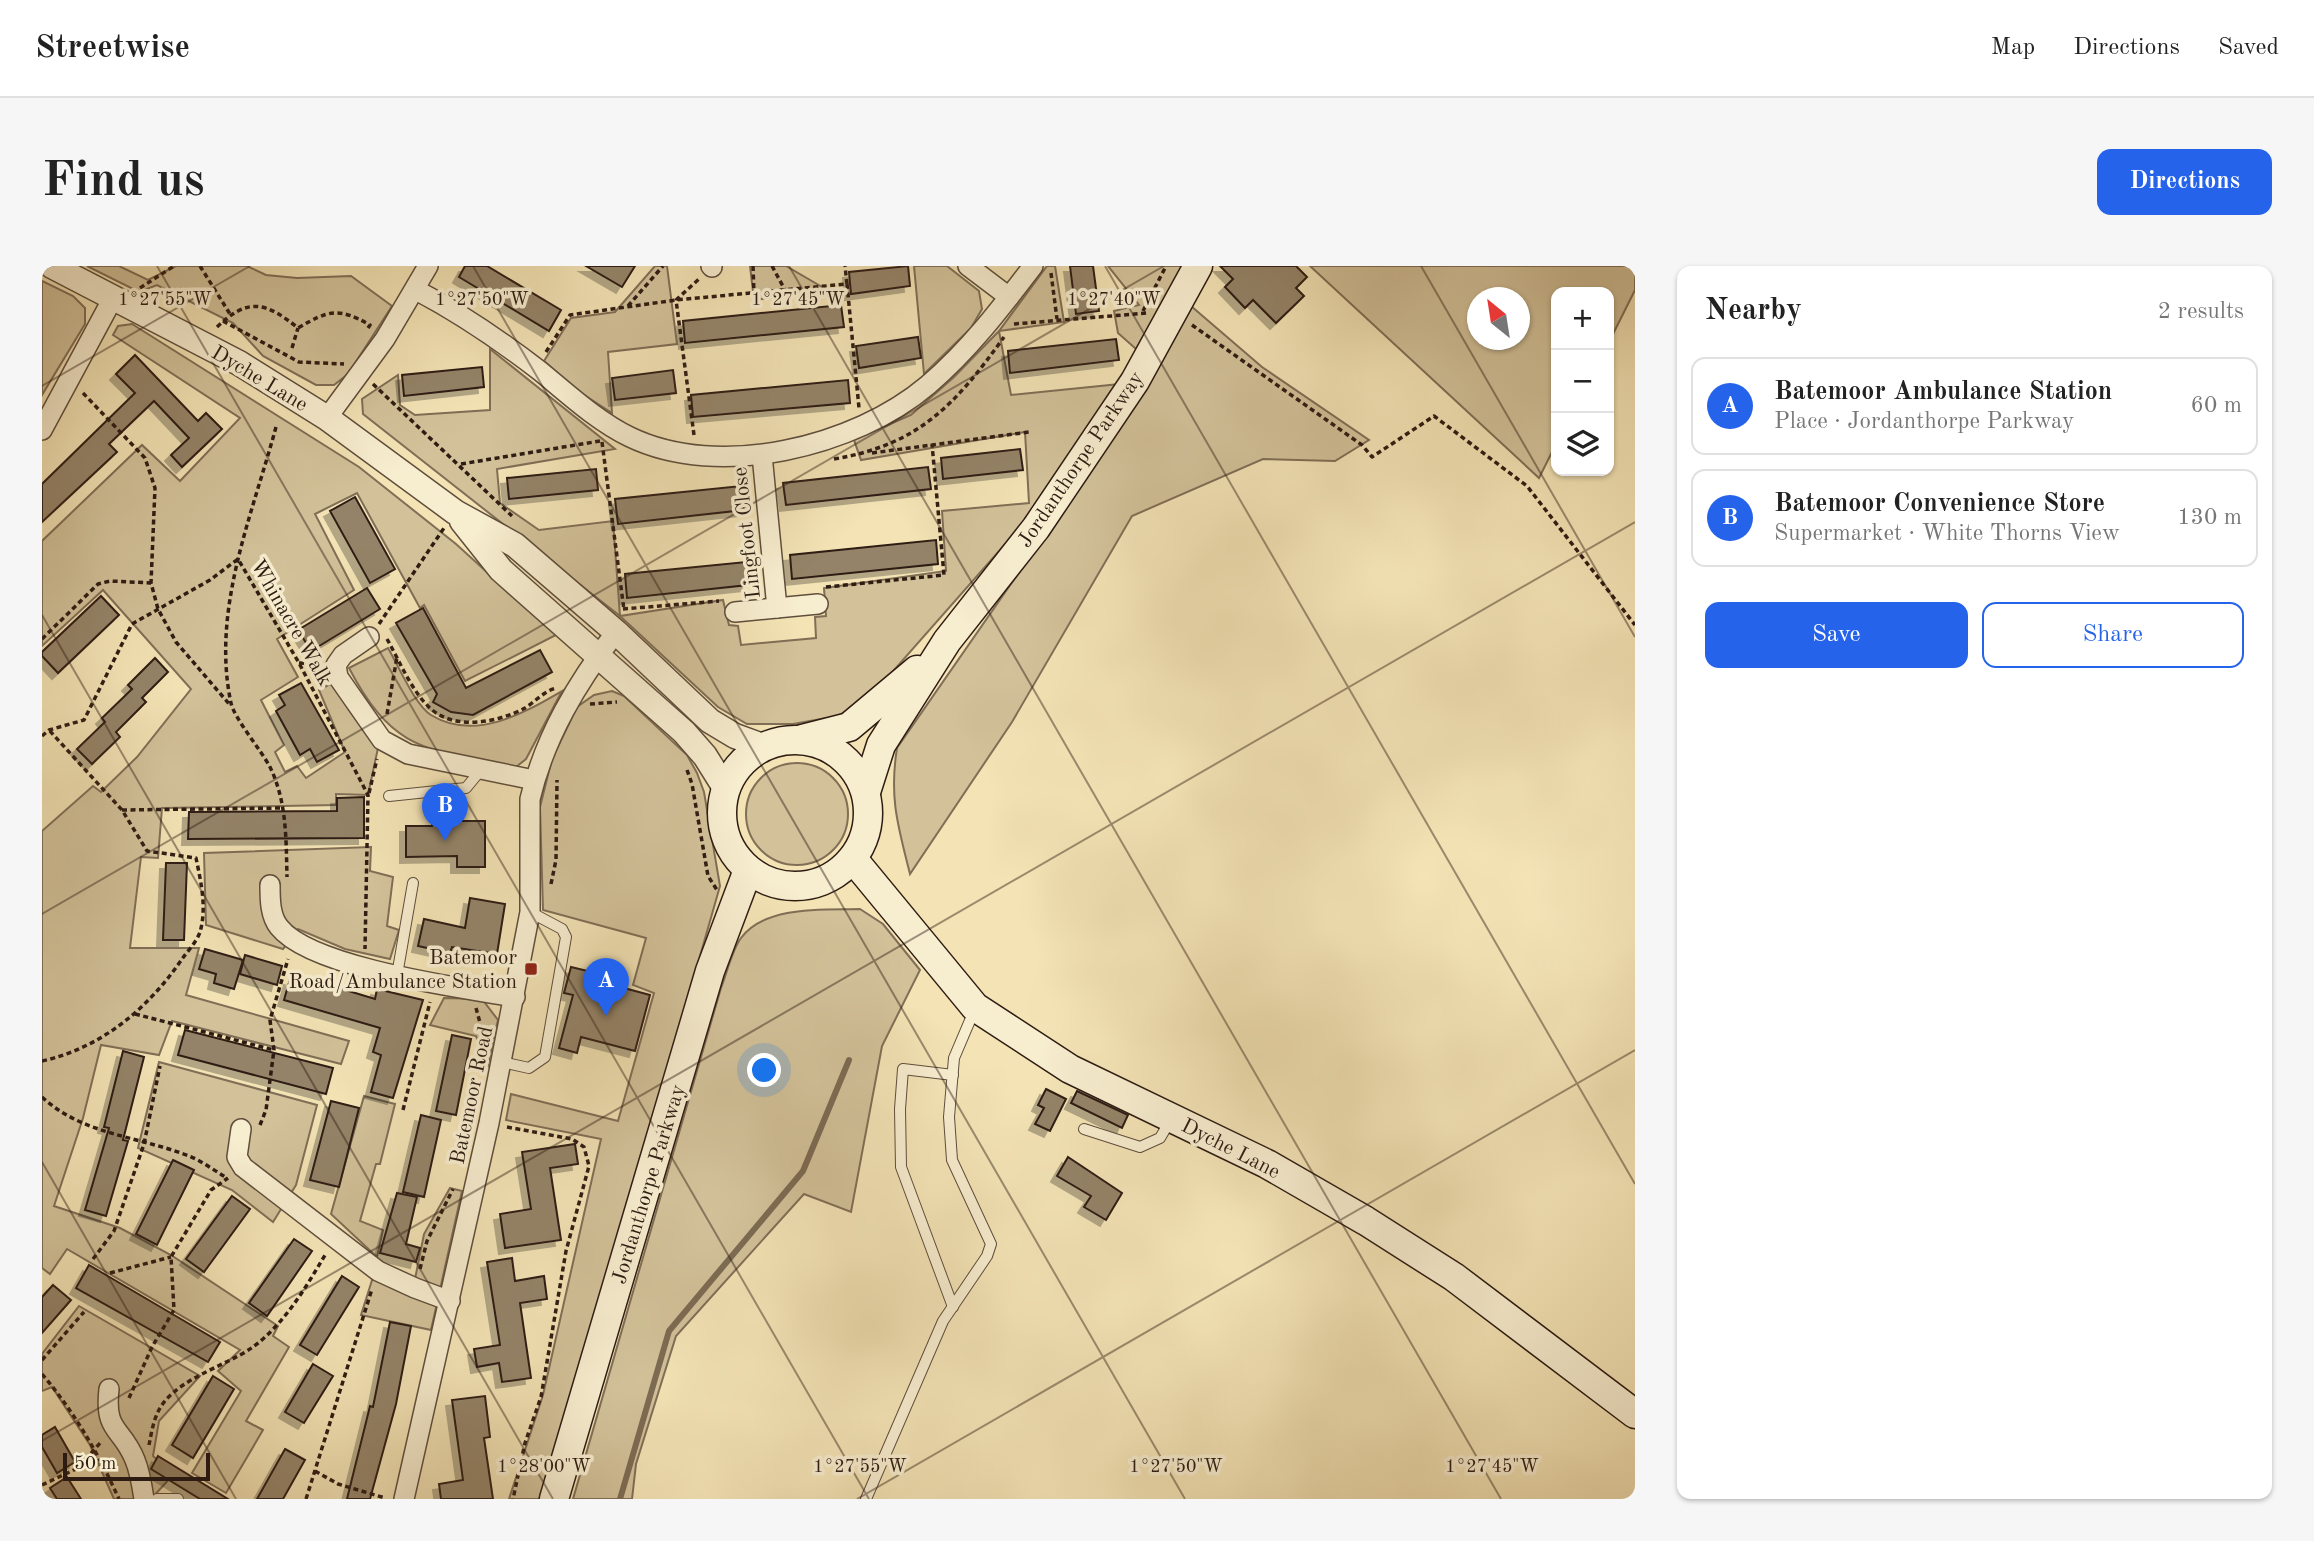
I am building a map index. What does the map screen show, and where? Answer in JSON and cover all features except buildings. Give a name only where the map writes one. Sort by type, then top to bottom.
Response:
[{"type":"main road","name":"Jordanthorpe Parkway","points":[[866,792],[881,745],[947,641],[1036,528],[1135,381],[1161,315],[1198,266]]},
{"type":"main road","name":"Jordanthorpe Parkway","points":[[802,739],[849,727],[889,697],[947,641]]},
{"type":"main road","points":[[802,739],[827,746],[855,769],[866,792],[867,830],[853,859],[834,876],[802,887],[777,885],[748,870],[731,851],[722,827],[725,788],[736,768],[753,752],[765,747],[777,741],[802,739]]},
{"type":"main road","name":"Dyche Lane","points":[[853,859],[975,1007],[1070,1069],[1267,1164],[1366,1220],[1454,1277],[1635,1414]]},
{"type":"main road","name":"Jordanthorpe Parkway","points":[[554,1499],[710,971],[748,870]]},
{"type":"street","name":"Dyche Lane","points":[[52,266],[200,342],[327,418],[455,512],[515,545],[620,621],[710,720],[735,736],[765,747]]},
{"type":"street","points":[[327,418],[416,290],[428,266]]},
{"type":"street","points":[[968,266],[1009,297]]},
{"type":"street","points":[[416,290],[491,334],[629,437],[659,447],[726,458],[762,455],[861,427],[894,408],[926,387],[949,366],[1009,297],[1042,270]]},
{"type":"street","points":[[42,430],[116,300]]},
{"type":"street","name":"Lingfoot Close","points":[[762,455],[777,608]]},
{"type":"street","name":"Dyche Lane","points":[[455,512],[501,570],[684,732],[705,757],[725,788]]},
{"type":"street","name":"Lingfoot Close","points":[[735,612],[818,604]]},
{"type":"street","name":"Batemoor Road","points":[[404,1499],[515,997],[537,916],[530,799],[534,780],[558,719],[582,697],[598,655],[620,621]]},
{"type":"street","points":[[369,637],[343,654],[336,665],[338,677],[382,740],[408,754],[534,780]]},
{"type":"street","points":[[270,885],[271,906],[278,926],[293,940],[314,952],[397,975],[515,997]]},
{"type":"street","points":[[249,1131],[237,1157],[235,1173],[379,1270],[415,1289],[450,1300]]},
{"type":"street","points":[[109,1389],[107,1408],[110,1424],[135,1458],[144,1499]]},
{"type":"lane","points":[[388,796],[466,788],[480,771]]},
{"type":"lane","points":[[397,975],[413,883]]},
{"type":"lane","points":[[502,1062],[529,1068],[538,1065],[545,1057],[566,937],[562,929],[537,916]]},
{"type":"lane","points":[[866,1499],[943,1321],[987,1256],[991,1244],[952,1160],[949,1117],[954,1058],[975,1007]]},
{"type":"lane","points":[[953,1075],[903,1069],[900,1109],[901,1167],[953,1307]]},
{"type":"lane","points":[[1084,1129],[1140,1147],[1160,1138],[1172,1118]]},
{"type":"lane","points":[[157,1499],[178,1499]]},
{"type":"path","points":[[116,300],[174,266]]},
{"type":"path","points":[[200,266],[230,314]]},
{"type":"path","points":[[628,306],[663,266]]},
{"type":"path","points":[[676,300],[711,266]]},
{"type":"path","points":[[752,266],[754,294]]},
{"type":"path","points":[[772,266],[785,290]]},
{"type":"path","points":[[535,368],[570,315],[676,300],[847,284],[845,266]]},
{"type":"path","points":[[1161,315],[1167,266]]},
{"type":"path","points":[[1042,270],[1058,320]]},
{"type":"path","points":[[676,300],[696,454]]},
{"type":"path","points":[[200,342],[230,314],[243,306],[260,306],[279,312],[298,328]]},
{"type":"path","points":[[292,348],[298,328],[331,311],[350,314],[370,325],[363,334]]},
{"type":"path","points":[[1014,324],[1161,315],[1362,444],[1372,457],[1434,416],[1527,486],[1635,625]]},
{"type":"path","points":[[223,321],[299,362],[342,363],[361,372],[461,464],[520,523]]},
{"type":"path","points":[[342,363],[349,354]]},
{"type":"path","points":[[71,380],[145,458],[155,488],[151,583],[158,609],[176,642],[232,706],[271,770],[284,808],[288,888],[270,885]]},
{"type":"path","points":[[232,706],[226,623],[238,559],[276,427]]},
{"type":"path","points":[[461,464],[602,441],[620,621]]},
{"type":"path","points":[[818,604],[815,588],[944,575],[932,444]]},
{"type":"path","points":[[455,512],[379,624],[419,695],[433,711],[457,721],[487,722],[524,708],[553,688],[582,697],[619,702]]},
{"type":"path","name":"Whinacre Walk","points":[[42,736],[49,730],[84,720],[132,624],[210,580],[238,559],[299,663],[368,794],[364,965]]},
{"type":"path","points":[[42,639],[98,584],[110,581],[151,583]]},
{"type":"path","points":[[620,621],[730,600],[735,612]]},
{"type":"path","points":[[614,601],[620,621]]},
{"type":"path","points":[[582,697],[583,715]]},
{"type":"path","points":[[42,1061],[63,1056],[111,1033],[135,1014],[174,971],[200,934],[204,896],[196,858],[147,851],[122,810],[49,730]]},
{"type":"path","points":[[683,762],[692,784],[708,876],[712,886],[736,904]]},
{"type":"path","points":[[537,916],[556,860],[557,773]]},
{"type":"path","points":[[122,810],[284,808]]},
{"type":"path","points":[[249,1131],[266,1110],[274,1050],[271,1020],[293,940]]},
{"type":"path","points":[[403,1110],[434,983]]},
{"type":"path","points":[[471,989],[482,1030],[482,1052]]},
{"type":"path","points":[[135,1014],[274,1050]]},
{"type":"path","points":[[93,1259],[114,1231],[144,1144],[160,1066]]},
{"type":"path","points":[[42,1097],[60,1113],[235,1173]]},
{"type":"path","points":[[489,1123],[572,1139],[584,1147],[589,1166],[566,1251],[541,1397],[525,1443],[513,1499]]},
{"type":"path","points":[[109,1389],[129,1398],[152,1347],[174,1310],[170,1257],[211,1190],[235,1173]]},
{"type":"path","points":[[415,1289],[427,1241],[459,1180]]},
{"type":"path","points":[[140,1478],[157,1412],[185,1383],[252,1348],[276,1326],[306,1287],[335,1238]]},
{"type":"path","points":[[110,1273],[170,1257]]},
{"type":"path","points":[[306,1499],[379,1270]]},
{"type":"path","points":[[42,1360],[84,1312]]},
{"type":"path","points":[[42,1374],[70,1407],[96,1450],[119,1499]]},
{"type":"path","points":[[42,1485],[78,1468],[96,1450],[110,1424]]},
{"type":"path","points":[[315,1471],[338,1484],[388,1499]]},
{"type":"shaded area","points":[[87,266],[119,266],[148,280],[176,266],[247,266],[266,275],[297,278],[351,276],[392,306],[348,374],[334,385],[316,385],[263,356],[233,323],[157,285],[139,292]]},
{"type":"shaded area","points":[[655,266],[667,266],[677,344],[608,352],[612,413],[578,391],[544,361],[571,318],[615,312]]},
{"type":"shaded area","points":[[750,266],[786,266],[829,291],[754,300]]},
{"type":"shaded area","points":[[914,266],[947,266],[979,291],[982,309],[971,328],[924,374]]},
{"type":"shaded area","points":[[1047,266],[1055,266],[1064,322],[999,331]]},
{"type":"shaded area","points":[[1108,266],[1185,266],[1136,349],[1118,333],[1114,311],[1139,305]]},
{"type":"shaded area","points":[[1310,266],[1635,266],[1635,290],[1614,332],[1614,287],[1551,287],[1551,454],[1539,478]]},
{"type":"shaded area","points":[[42,281],[73,296],[85,308],[85,324],[42,395]]},
{"type":"shaded area","points":[[1191,306],[1262,367],[1369,440],[1335,461],[1263,459],[1132,516],[1012,722],[910,874],[894,797],[897,748],[1070,499]]},
{"type":"shaded area","points":[[132,324],[359,467],[456,544],[556,635],[465,681],[424,605],[420,608],[357,493],[315,514],[354,590],[277,639],[298,677],[261,700],[284,745],[275,752],[285,772],[297,766],[306,778],[345,752],[319,690],[334,682],[349,710],[378,748],[368,795],[336,794],[336,805],[162,808],[158,858],[141,857],[130,948],[199,948],[186,995],[349,1041],[341,1064],[172,1021],[159,1055],[101,1045],[83,1118],[54,1206],[120,1228],[171,1255],[278,1326],[273,1336],[289,1347],[246,1421],[263,1430],[226,1493],[192,1473],[241,1391],[218,1371],[240,1350],[67,1249],[50,1274],[42,1268],[42,831],[93,786],[101,792],[137,757],[191,689],[103,590],[42,646],[42,541],[142,445],[180,481],[240,418],[113,335],[118,326]]},
{"type":"shaded area","points":[[999,331],[1011,395],[1120,384],[1037,508],[873,694],[838,716],[793,724],[747,724],[718,707],[620,616],[723,600],[729,625],[738,626],[741,645],[816,638],[815,617],[826,616],[824,588],[946,571],[942,511],[1029,503],[1025,432],[861,460],[854,440],[911,415],[954,377]]},
{"type":"shaded area","points":[[490,349],[615,449],[497,469],[500,503],[539,530],[613,521],[620,616],[363,414],[362,399],[398,375],[400,405],[415,415],[490,410]]},
{"type":"shaded area","points":[[388,648],[419,703],[431,715],[448,723],[465,726],[499,721],[532,708],[562,691],[526,759],[516,767],[459,756],[416,743],[398,732],[365,696],[349,668]]},
{"type":"shaded area","points":[[612,691],[624,696],[687,755],[697,773],[704,792],[720,886],[545,1499],[509,1499],[543,1395],[601,1139],[506,1120],[511,1094],[618,1121],[654,993],[633,985],[646,938],[543,910],[540,807],[552,759],[577,707],[594,695]]},
{"type":"shaded area","points":[[797,763],[816,767],[833,778],[844,795],[848,814],[844,833],[833,850],[816,861],[797,865],[778,861],[761,850],[750,833],[746,814],[750,795],[761,778],[778,767]]},
{"type":"shaded area","points":[[371,847],[370,871],[393,877],[387,926],[399,930],[390,959],[345,949],[298,929],[283,949],[206,925],[204,853]]},
{"type":"shaded area","points":[[860,909],[883,924],[920,970],[882,1046],[851,1212],[804,1194],[676,1336],[636,1464],[632,1499],[573,1499],[721,988],[735,949],[752,927],[780,915],[813,910]]},
{"type":"shaded area","points":[[444,998],[482,999],[498,1020],[488,1065],[476,1036],[430,1025]]},
{"type":"shaded area","points":[[159,1062],[317,1105],[296,1185],[273,1222],[232,1190],[138,1148]]},
{"type":"shaded area","points":[[364,1096],[395,1104],[380,1164],[376,1164],[360,1221],[383,1230],[377,1257],[331,1214]]},
{"type":"shaded area","points":[[450,1188],[462,1191],[431,1330],[361,1315],[373,1277],[415,1279],[424,1234]]},
{"type":"shaded area","points":[[79,1306],[200,1376],[159,1421],[153,1456],[173,1475],[151,1499],[114,1499],[90,1445],[52,1387],[42,1391],[42,1354]]},
{"type":"waterway","points":[[620,1499],[669,1331],[803,1171],[849,1060]]},
{"type":"place","name":"Batemoor Convenience Store","points":[[445,841]]},
{"type":"place","name":"Batemoor Road/Ambulance Station","points":[[531,969]]},
{"type":"place","name":"Batemoor Ambulance Station","points":[[606,1016]]}]
